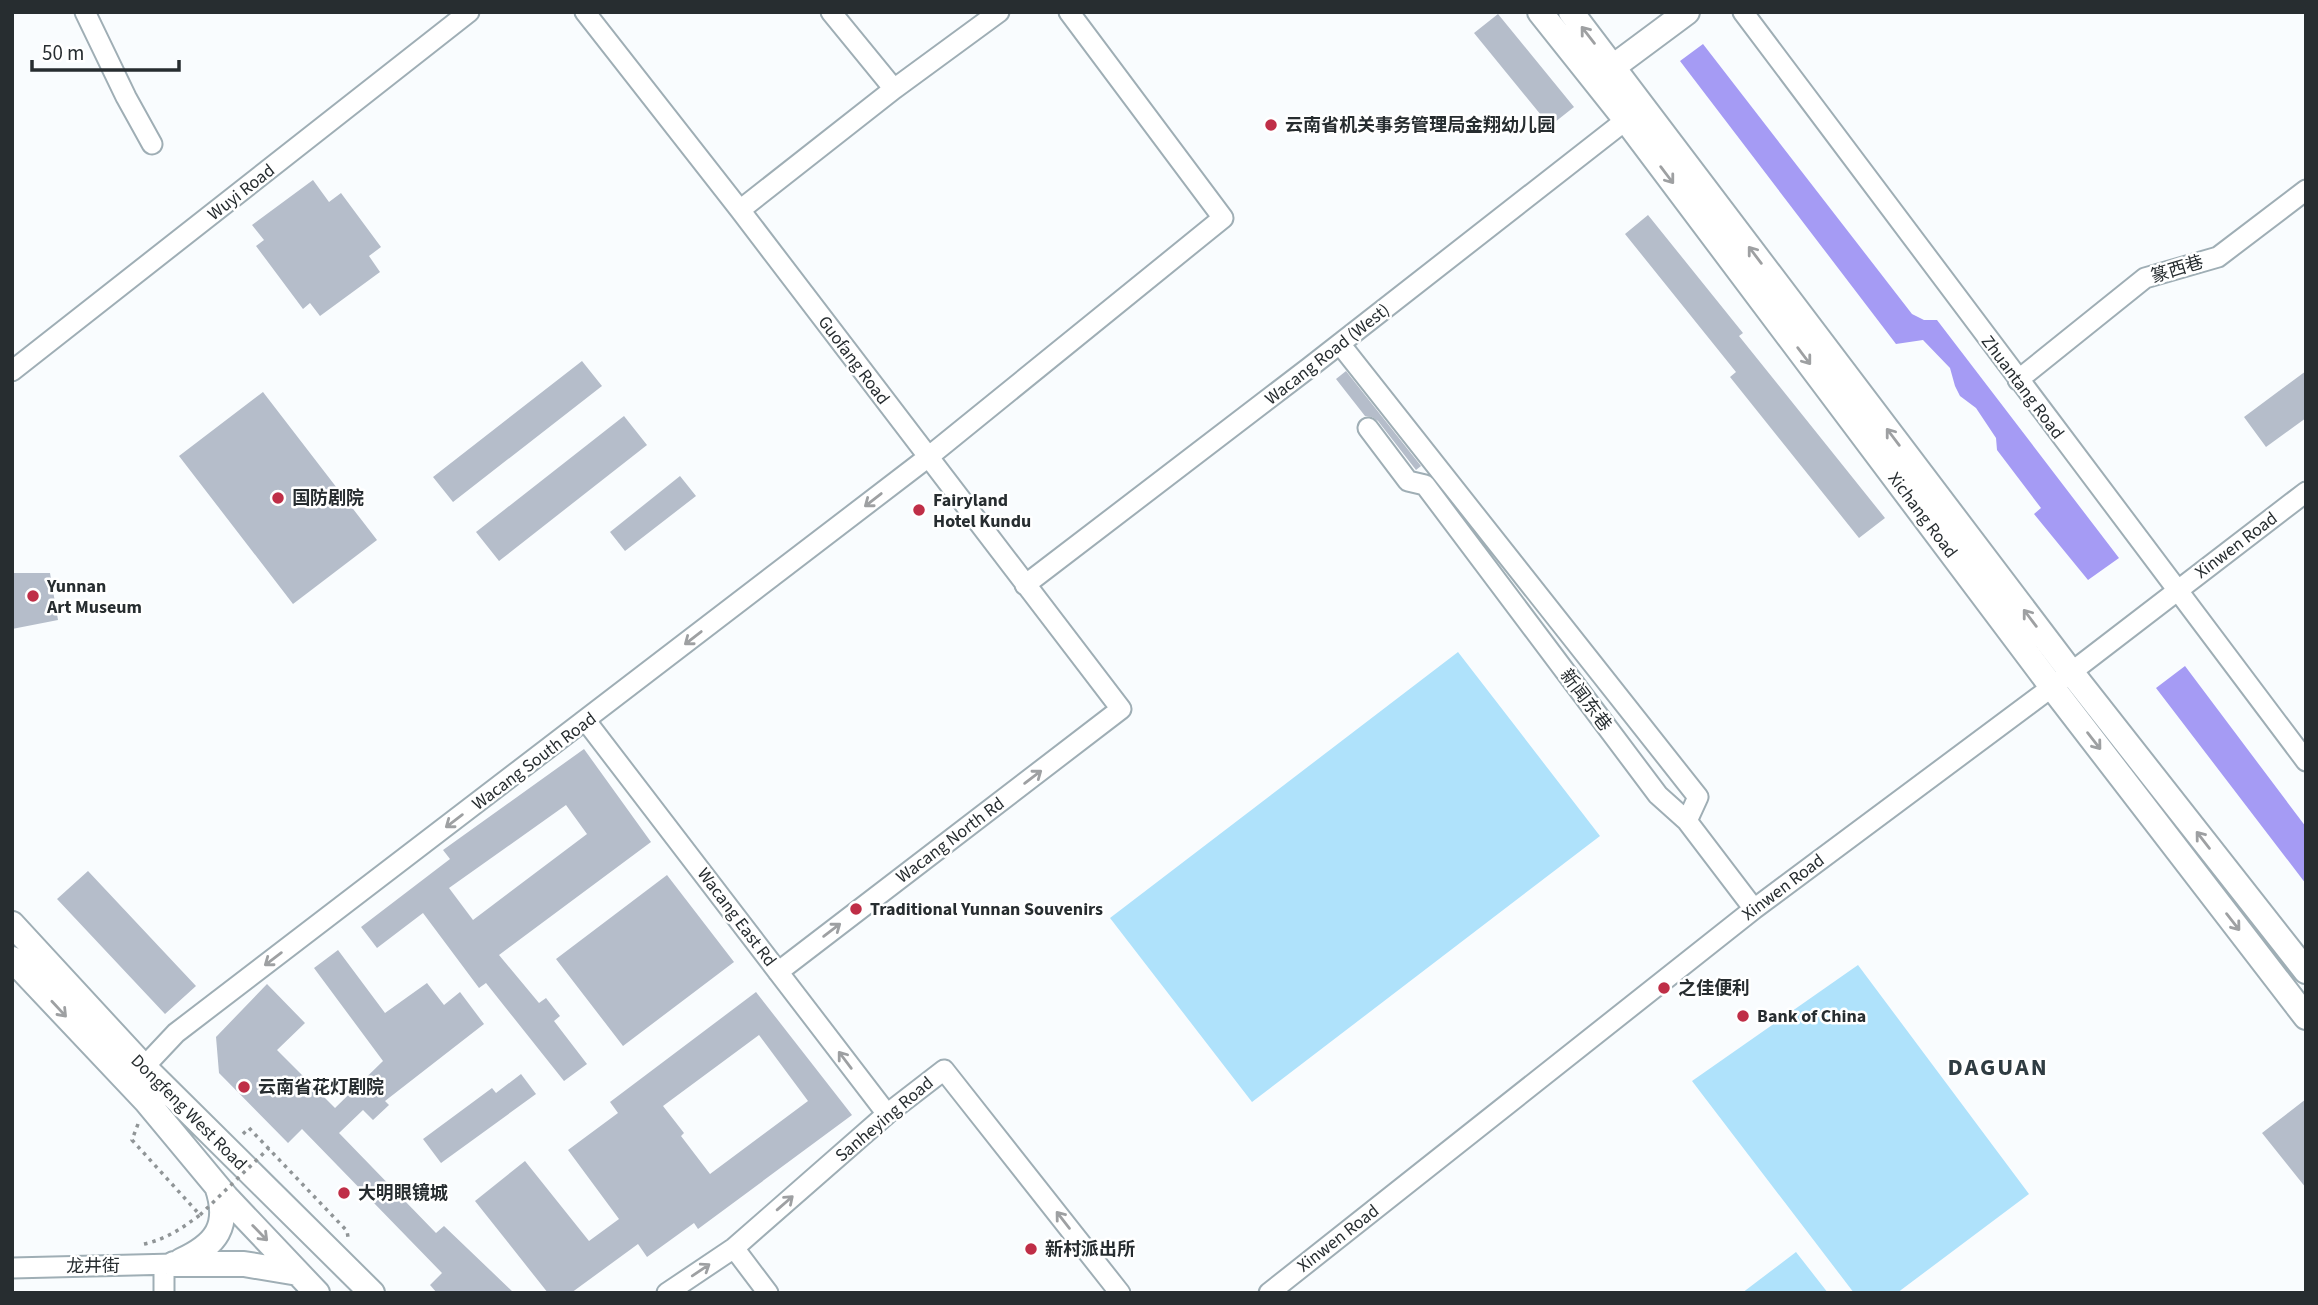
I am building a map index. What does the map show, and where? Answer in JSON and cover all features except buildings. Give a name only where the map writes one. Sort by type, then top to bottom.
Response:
[{"type":"main road","name":"Xichang Road","points":[[1540,12],[2062,680],[2306,971]]},
{"type":"main road","name":"Xichang Road","points":[[1571,12],[2306,1017]]},
{"type":"main road","points":[[1613,67],[1687,12]]},
{"type":"main road","name":"Dongfeng West Road","points":[[12,924],[144,1067],[372,1293]]},
{"type":"main road","name":"Dongfeng West Road","points":[[12,959],[147,1102],[217,1186],[317,1293]]},
{"type":"main road","points":[[169,1264],[201,1252],[213,1242],[219,1231],[221,1218],[217,1186]]},
{"type":"main road","points":[[169,1264],[244,1264],[298,1273]]},
{"type":"street","points":[[85,12],[152,144]]},
{"type":"street","name":"Wuyi Road","points":[[12,371],[469,12]]},
{"type":"street","name":"Guofang Road","points":[[585,12],[740,210],[1121,709]]},
{"type":"street","points":[[831,12],[894,89]]},
{"type":"street","points":[[740,210],[894,89],[999,12]]},
{"type":"street","name":"Wacang South Road","points":[[144,1067],[176,1033],[927,458],[1223,218],[1069,12]]},
{"type":"street","name":"Zhuantang Road","points":[[1743,12],[2306,761]]},
{"type":"street","name":"Wacang Road (West)","points":[[1025,585],[1340,344],[1626,120]]},
{"type":"street","name":"篆西巷","points":[[2018,380],[2145,278],[2218,257],[2306,190]]},
{"type":"street","points":[[1340,344],[1698,797],[1687,821]]},
{"type":"street","name":"新闻东巷","points":[[1368,428],[1408,481],[1425,485],[1658,795],[1687,821],[1754,909]]},
{"type":"street","name":"Xinwen Road","points":[[1269,1293],[1754,909],[2062,680],[2306,492]]},
{"type":"street","name":"Wacang North Rd","points":[[778,972],[1121,709]]},
{"type":"street","name":"Wacang East Rd","points":[[586,721],[887,1114]]},
{"type":"street","name":"Sanheying Road","points":[[667,1293],[734,1248],[887,1114],[944,1070],[1120,1293]]},
{"type":"street","points":[[734,1248],[768,1293]]},
{"type":"street","points":[[164,1293],[169,1264]]},
{"type":"street","name":"龙井街","points":[[12,1268],[169,1264]]},
{"type":"path","points":[[249,1128],[347,1231]]},
{"type":"path","points":[[132,1140],[200,1214]]},
{"type":"path","points":[[141,1245],[176,1233],[200,1214],[268,1148]]},
{"type":"shaded area","points":[[1703,44],[1912,314],[1924,320],[1937,320],[2119,558],[2088,580],[2034,514],[2041,508],[1997,450],[1996,438],[1976,408],[1960,396],[1950,368],[1923,340],[1896,344],[1680,61]]},
{"type":"shaded area","points":[[1458,652],[1600,836],[1252,1102],[1110,918]]},
{"type":"shaded area","points":[[2185,666],[2306,827],[2306,884],[2156,688]]},
{"type":"shaded area","points":[[1858,965],[2029,1194],[1897,1293],[1854,1293],[1692,1081]]},
{"type":"shaded area","points":[[1796,1252],[1828,1293],[1742,1293]]},
{"type":"place","name":"云南省机关事务管理局金翔幼儿园","points":[[1271,125]]},
{"type":"place","name":"国防剧院","points":[[278,498]]},
{"type":"place","name":"Fairyland Hotel Kundu","points":[[919,510]]},
{"type":"place","name":"Yunnan Art Museum","points":[[33,596]]},
{"type":"place","name":"Traditional Yunnan Souvenirs","points":[[856,909]]},
{"type":"place","name":"之佳便利","points":[[1664,988]]},
{"type":"place","name":"Bank of China","points":[[1743,1016]]},
{"type":"place","name":"云南省花灯剧院","points":[[244,1087]]},
{"type":"place","name":"大明眼镜城","points":[[344,1193]]},
{"type":"place","name":"新村派出所","points":[[1031,1249]]},
{"type":"district","name":"DAGUAN","points":[[1998,1067]]}]
